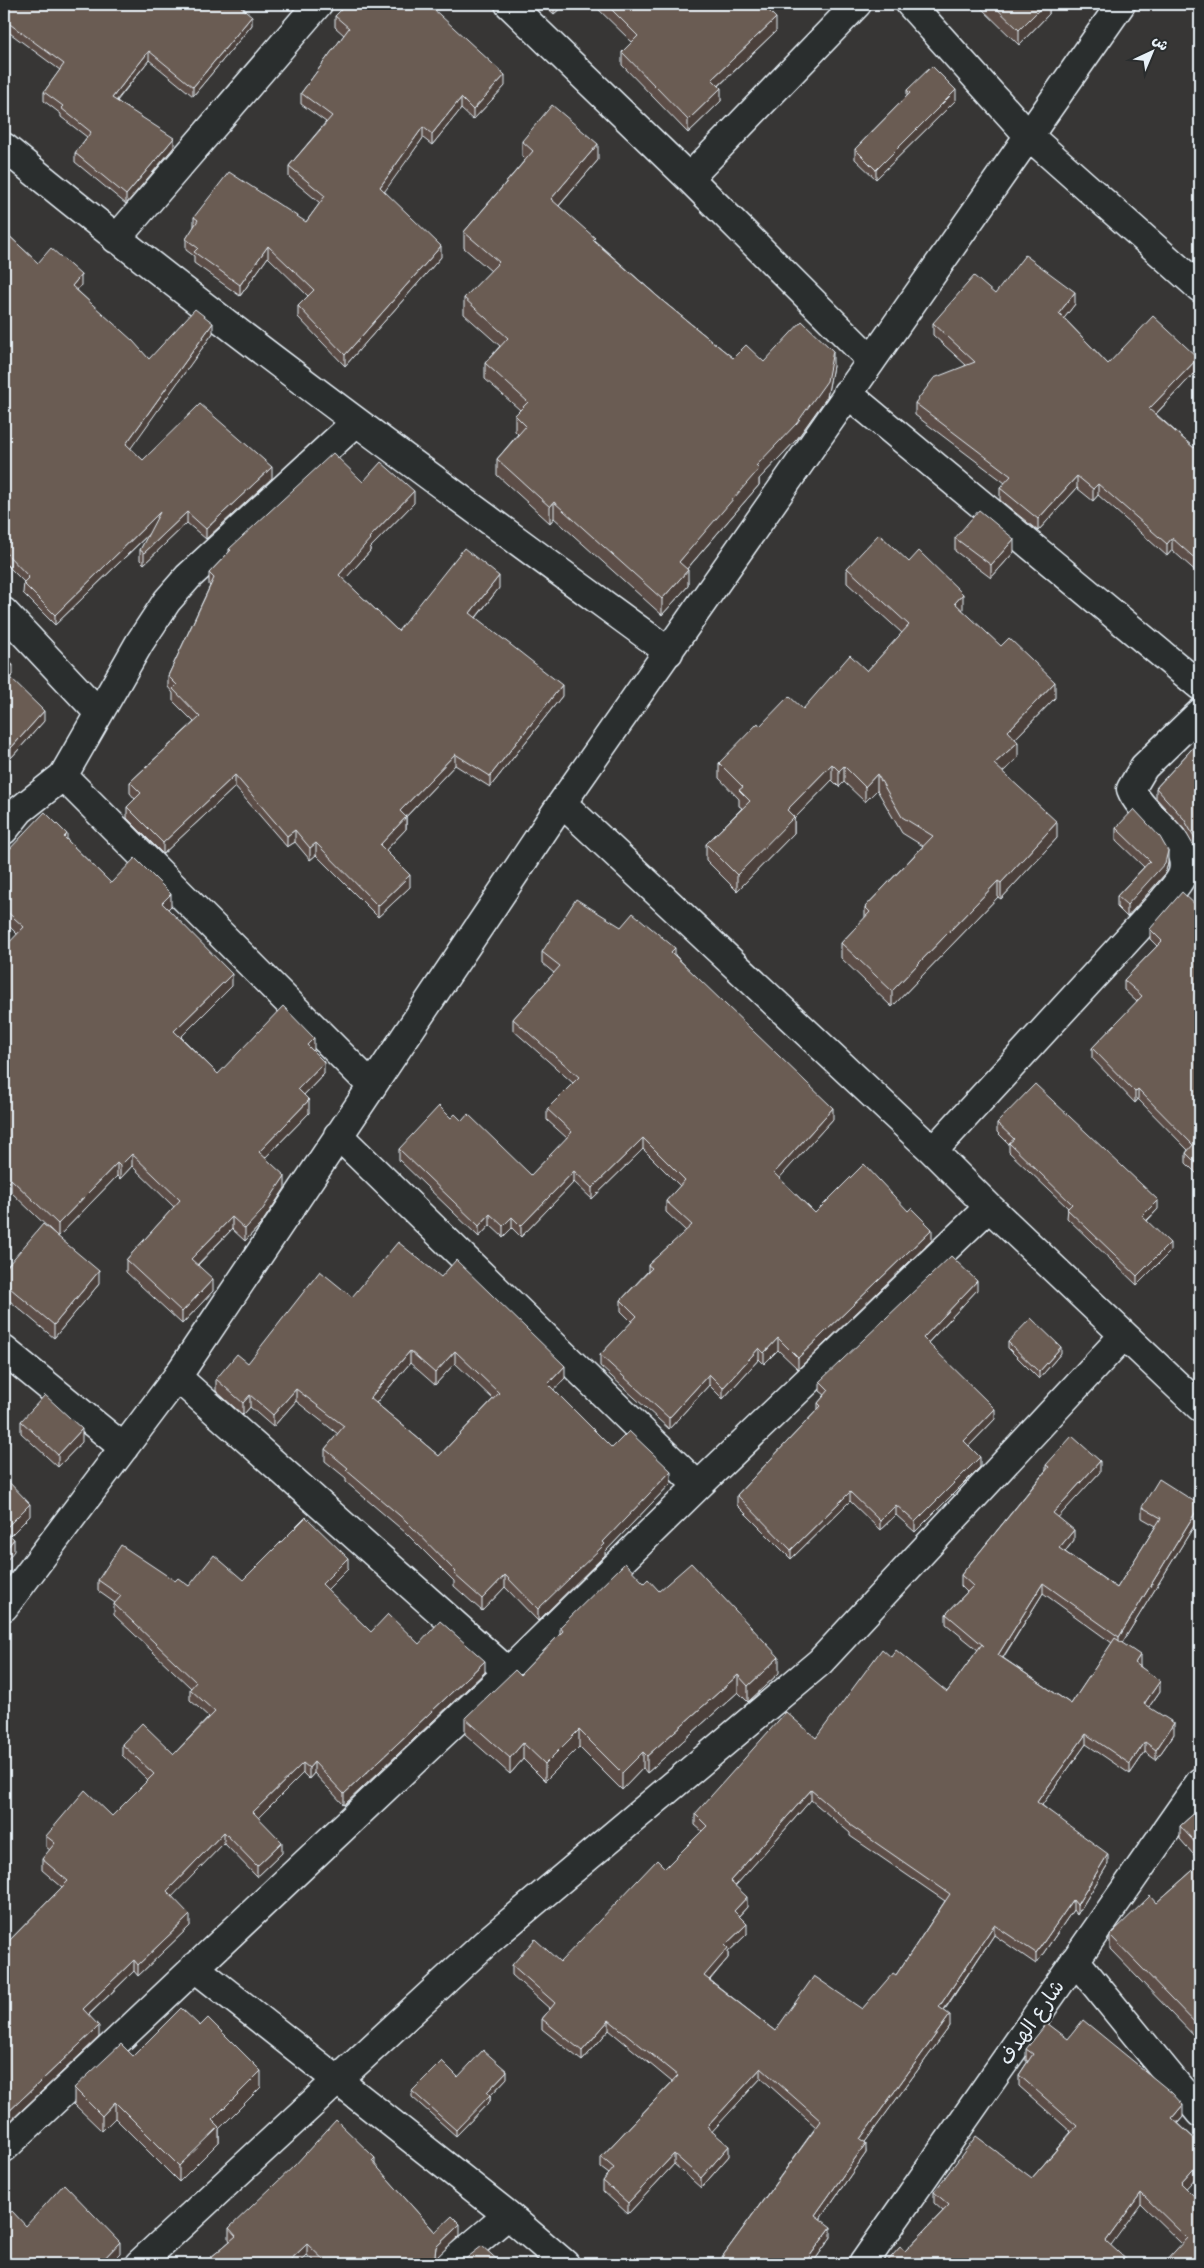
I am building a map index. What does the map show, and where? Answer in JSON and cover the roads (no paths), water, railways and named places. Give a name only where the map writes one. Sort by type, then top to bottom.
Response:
[{"type":"street","points":[[116,239],[318,4]]},
{"type":"street","points":[[509,4],[689,178],[871,360]]},
{"type":"street","points":[[689,178],[857,4]]},
{"type":"street","points":[[910,4],[1028,135],[1200,288]]},
{"type":"street","points":[[4,1608],[177,1377],[338,1134],[562,803],[1121,4]]},
{"type":"street","points":[[4,147],[116,239],[355,423],[669,652]]},
{"type":"street","points":[[847,394],[1200,686]]},
{"type":"street","points":[[4,830],[20,810],[63,776],[98,712],[167,601],[188,577],[355,423]]},
{"type":"street","points":[[4,612],[98,712]]},
{"type":"street","points":[[933,1151],[1163,901],[1183,872],[1183,857],[1177,843],[1135,799],[1131,789],[1144,767],[1200,713]]},
{"type":"street","points":[[63,776],[371,1085]]},
{"type":"street","points":[[562,803],[933,1151],[989,1208],[1200,1407]]},
{"type":"street","points":[[338,1134],[698,1486]]},
{"type":"street","points":[[4,2148],[194,1966],[508,1672],[698,1486],[989,1208]]},
{"type":"street","points":[[139,2264],[489,1940],[820,1662],[1123,1336]]},
{"type":"street","points":[[4,1350],[124,1448]]},
{"type":"street","points":[[177,1377],[508,1672]]},
{"type":"street","name":"شارع الهدف","points":[[863,2264],[1200,1782]]},
{"type":"street","points":[[1075,1960],[1200,2113]]},
{"type":"street","points":[[194,1966],[508,2215],[565,2264]]},
{"type":"street","points":[[450,2264],[508,2215]]}]
